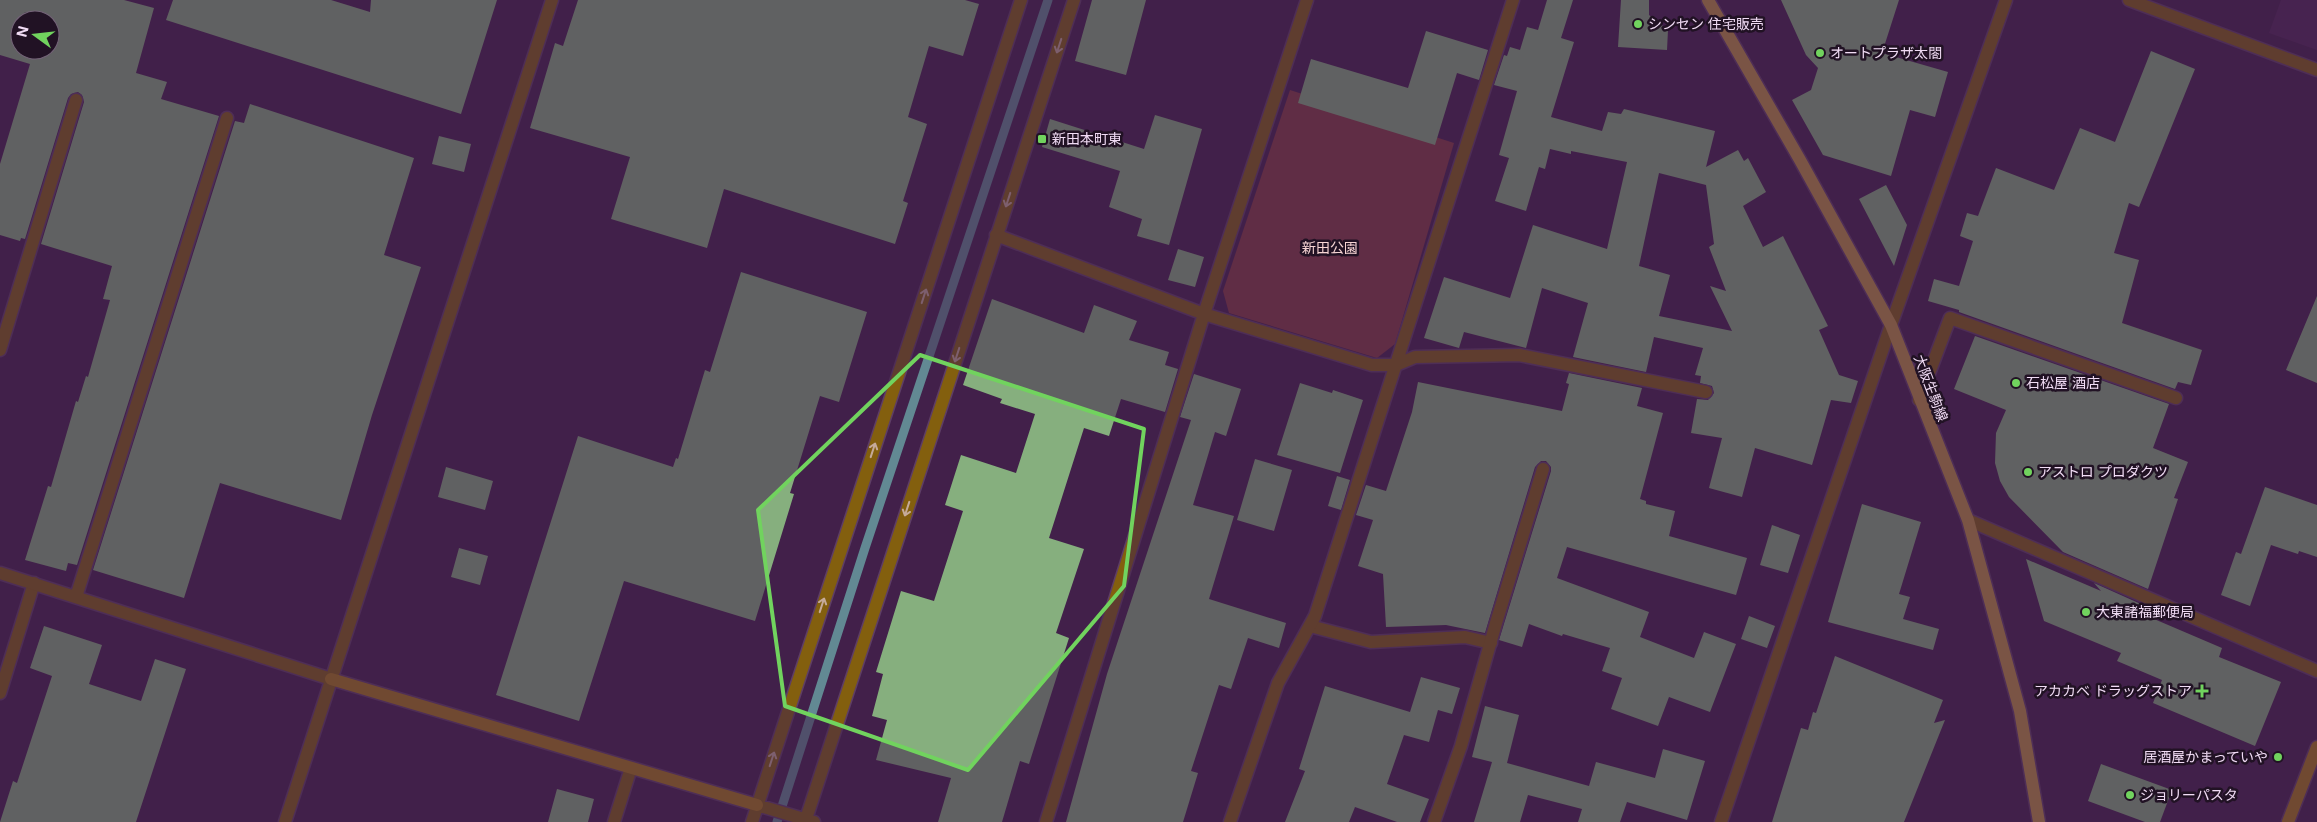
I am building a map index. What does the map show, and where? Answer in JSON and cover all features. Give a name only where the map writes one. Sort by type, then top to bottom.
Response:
[{"type":"main road","name":"大阪生駒線","points":[[1708,0],[1800,160],[1891,325],[1919,400],[1968,520],[2020,711],[2039,822]]},
{"type":"street","points":[[285,822],[552,0]]},
{"type":"street","points":[[752,822],[762,807],[1021,0]]},
{"type":"street","points":[[0,573],[331,679],[808,821],[996,235],[1074,0]]},
{"type":"street","points":[[1046,822],[1204,314],[1307,0]]},
{"type":"street","points":[[1230,822],[1278,683],[1315,616],[1513,0]]},
{"type":"street","points":[[1721,822],[1891,325],[2006,0]]},
{"type":"street","points":[[2129,0],[2317,70]]},
{"type":"street","points":[[0,350],[76,100]]},
{"type":"street","points":[[76,597],[227,118]]},
{"type":"street","points":[[996,235],[1204,314],[1372,365],[1396,365],[1415,357],[1519,355],[1706,392]]},
{"type":"street","points":[[1919,400],[1950,318],[2176,398]]},
{"type":"street","points":[[1434,822],[1461,746],[1496,622],[1543,469]]},
{"type":"street","points":[[1968,520],[2317,671]]},
{"type":"street","points":[[0,693],[34,583]]},
{"type":"street","points":[[1310,626],[1371,642],[1465,637],[1491,643]]},
{"type":"street","points":[[2288,822],[2317,747]]},
{"type":"street","points":[[614,822],[631,768]]},
{"type":"highlighted area","points":[[920,355],[1144,429],[1124,586],[968,770],[785,706],[758,510]]},
{"type":"shaded area","points":[[2281,0],[2317,0],[2317,50],[2269,33]]},
{"type":"green space","name":"新田公園","points":[[1290,90],[1454,143],[1395,344],[1377,358],[1229,313],[1223,291]]},
{"type":"building","points":[[0,0],[124,0],[154,8],[136,73],[167,82],[161,99],[219,116],[77,565],[68,563],[66,571],[25,560],[48,486],[51,487],[76,401],[78,402],[86,376],[88,377],[110,300],[103,299],[112,266],[41,244],[84,102],[82,95],[78,92],[71,94],[68,98],[25,239],[21,238],[20,241],[0,235],[0,164],[30,64],[17,60],[60,60],[60,10],[10,10],[10,58],[0,55]]},
{"type":"building","points":[[173,0],[331,0],[370,12],[371,0],[497,0],[461,114],[166,20]]},
{"type":"building","points":[[578,0],[965,0],[979,4],[963,56],[929,46],[908,117],[927,124],[903,201],[908,203],[895,244],[724,189],[707,248],[611,219],[630,157],[530,128],[555,43],[563,46]]},
{"type":"building","points":[[1092,0],[1146,0],[1126,75],[1075,61]]},
{"type":"building","points":[[1547,0],[1573,0],[1561,38],[1574,42],[1551,117],[1602,131],[1608,112],[1621,114],[1624,109],[1715,131],[1706,167],[1738,150],[1744,161],[1748,158],[1766,192],[1743,206],[1763,247],[1783,236],[1828,326],[1819,330],[1839,375],[1858,381],[1851,403],[1831,400],[1812,465],[1755,448],[1742,497],[1709,488],[1722,438],[1691,433],[1697,399],[1708,400],[1714,393],[1712,386],[1700,383],[1701,376],[1695,375],[1703,348],[1654,337],[1646,372],[1573,357],[1588,303],[1542,288],[1526,348],[1464,332],[1459,348],[1424,338],[1444,277],[1510,298],[1533,225],[1607,249],[1627,162],[1571,151],[1571,154],[1550,149],[1545,169],[1539,167],[1526,211],[1495,201],[1509,158],[1499,155],[1517,91],[1494,85],[1504,55],[1507,56],[1510,47],[1520,50],[1527,27],[1538,30]],"holes":[[[1659,173],[1706,185],[1714,244],[1709,247],[1726,291],[1710,286],[1732,331],[1659,316],[1670,275],[1639,266]]]},
{"type":"building","name":"シンセン 住宅販売","points":[[1621,0],[1649,0],[1649,15],[1668,30],[1667,50],[1618,47]]},
{"type":"building","points":[[1781,0],[1899,0],[1882,53],[1948,72],[1935,117],[1910,110],[1891,176],[1823,155],[1792,100],[1811,90],[1818,68],[1806,55]]},
{"type":"building","points":[[1426,31],[1488,50],[1479,80],[1457,73],[1435,145],[1298,103],[1311,59],[1408,88]]},
{"type":"building","points":[[2151,51],[2195,69],[2139,207],[2129,203],[2114,253],[2139,260],[2122,323],[2202,350],[2191,385],[2178,382],[2175,389],[1959,312],[1959,310],[1928,301],[1934,279],[1959,286],[1973,241],[1960,236],[1967,213],[1978,216],[1996,168],[2054,190],[2080,128],[2115,142]]},
{"type":"building","points":[[250,104],[414,158],[384,255],[421,267],[372,415],[341,520],[220,483],[184,598],[93,570],[235,121],[244,123]]},
{"type":"building","points":[[1155,115],[1202,129],[1169,245],[1137,236],[1142,219],[1109,207],[1120,171],[1042,147],[1050,119],[1144,149]]},
{"type":"building","points":[[439,136],[471,144],[464,172],[432,164]]},
{"type":"building","points":[[1886,185],[1907,225],[1894,266],[1859,199]]},
{"type":"building","points":[[1178,249],[1204,257],[1195,287],[1168,280]]},
{"type":"building","points":[[741,272],[867,312],[839,402],[820,396],[790,493],[794,494],[755,621],[624,581],[579,721],[496,695],[578,436],[673,467],[676,458],[678,459],[705,370],[710,372]]},
{"type":"building","points":[[2317,296],[2317,383],[2286,370]]},
{"type":"building","points":[[992,299],[1084,333],[1094,305],[1137,321],[1129,340],[1169,352],[1165,365],[1178,369],[1165,412],[1121,399],[1109,436],[1084,428],[1049,538],[1084,549],[1056,633],[1069,638],[1029,764],[1020,761],[1002,822],[938,822],[951,778],[876,760],[887,720],[872,716],[883,674],[876,672],[901,591],[934,601],[963,511],[945,505],[961,455],[1016,473],[1035,414],[1000,403],[1002,399],[963,385]]},
{"type":"building","points":[[1975,336],[2169,404],[2153,448],[2188,462],[2174,498],[2178,499],[2148,589],[2063,552],[2009,497],[2000,481],[1995,463],[1996,433],[2006,410],[1954,389]]},
{"type":"building","points":[[1569,373],[1642,388],[1637,406],[1663,413],[1640,499],[1646,501],[1646,504],[1675,511],[1669,536],[1747,558],[1736,595],[1567,547],[1557,578],[1649,612],[1640,637],[1694,658],[1704,632],[1736,644],[1710,712],[1669,697],[1658,726],[1611,709],[1622,678],[1602,671],[1610,648],[1563,634],[1562,636],[1529,624],[1522,647],[1499,640],[1551,471],[1551,467],[1546,461],[1541,461],[1535,467],[1485,633],[1446,625],[1386,627],[1383,574],[1358,566],[1373,520],[1356,515],[1366,485],[1386,491],[1412,412],[1418,382],[1562,411],[1569,384],[1566,383]]},
{"type":"building","points":[[1194,374],[1241,389],[1226,436],[1215,432],[1193,505],[1234,516],[1209,599],[1286,623],[1279,648],[1248,638],[1231,689],[1219,685],[1191,771],[1198,773],[1183,822],[1066,822],[1107,674],[1191,420],[1180,417]]},
{"type":"building","points":[[1300,383],[1332,393],[1333,390],[1363,400],[1340,473],[1277,455]]},
{"type":"building","points":[[1255,459],[1292,470],[1274,531],[1237,520]]},
{"type":"building","points":[[446,467],[493,481],[485,510],[438,497]]},
{"type":"building","points":[[1337,476],[1350,480],[1341,510],[1328,506]]},
{"type":"building","points":[[2265,487],[2317,505],[2317,557],[2299,551],[2298,554],[2271,545],[2250,606],[2221,595],[2236,552],[2241,554]]},
{"type":"building","points":[[1862,504],[1921,522],[1899,594],[1910,597],[1903,619],[1939,629],[1933,650],[1828,622]]},
{"type":"building","points":[[1772,525],[1800,535],[1788,573],[1760,565]]},
{"type":"building","points":[[459,548],[488,556],[480,585],[451,577]]},
{"type":"building","points":[[2026,559],[2101,591],[2094,583],[2143,605],[2140,613],[2222,648],[2219,657],[2281,682],[2255,746],[2153,703],[2162,680],[2117,661],[2121,653],[2044,621]]},
{"type":"building","points":[[1749,616],[1775,626],[1767,648],[1741,639]]},
{"type":"building","points":[[44,626],[102,645],[89,684],[141,701],[155,659],[186,669],[136,822],[0,822],[13,781],[17,783],[52,676],[30,668]]},
{"type":"building","points":[[1835,656],[1943,700],[1934,723],[1945,720],[1904,822],[1772,822],[1801,728],[1808,730],[1813,712],[1816,713]]},
{"type":"building","points":[[1421,677],[1460,688],[1452,714],[1438,710],[1429,742],[1404,735],[1387,784],[1429,799],[1420,822],[1397,822],[1355,807],[1349,822],[1285,822],[1305,771],[1299,769],[1325,686],[1410,712]]},
{"type":"building","points":[[1485,706],[1519,715],[1507,763],[1589,786],[1596,762],[1655,778],[1663,749],[1705,761],[1687,820],[1627,802],[1620,822],[1578,822],[1582,809],[1528,795],[1520,822],[1474,822],[1492,762],[1472,757]]},
{"type":"building","name":"ジョリーパスタ","points":[[2101,764],[2172,790],[2160,822],[2145,822],[2088,801]]},
{"type":"building","points":[[557,789],[594,799],[588,822],[548,822]]},
{"type":"waterway","points":[[777,822],[865,548],[1048,0]]},
{"type":"place","name":"シンセン 住宅販売","points":[[1638,24]]},
{"type":"place","name":"オートプラザ太閤","points":[[1820,53]]},
{"type":"place","name":"新田本町東","points":[[1042,139]]},
{"type":"place","name":"石松屋 酒店","points":[[2016,383]]},
{"type":"place","name":"アストロ プロダクツ","points":[[2028,472]]},
{"type":"place","name":"大東諸福郵便局","points":[[2086,612]]},
{"type":"place","name":"アカカベ ドラッグストア","points":[[2202,691]]},
{"type":"place","name":"居酒屋かまっていや","points":[[2278,757]]},
{"type":"place","name":"ジョリーパスタ","points":[[2130,795]]}]
